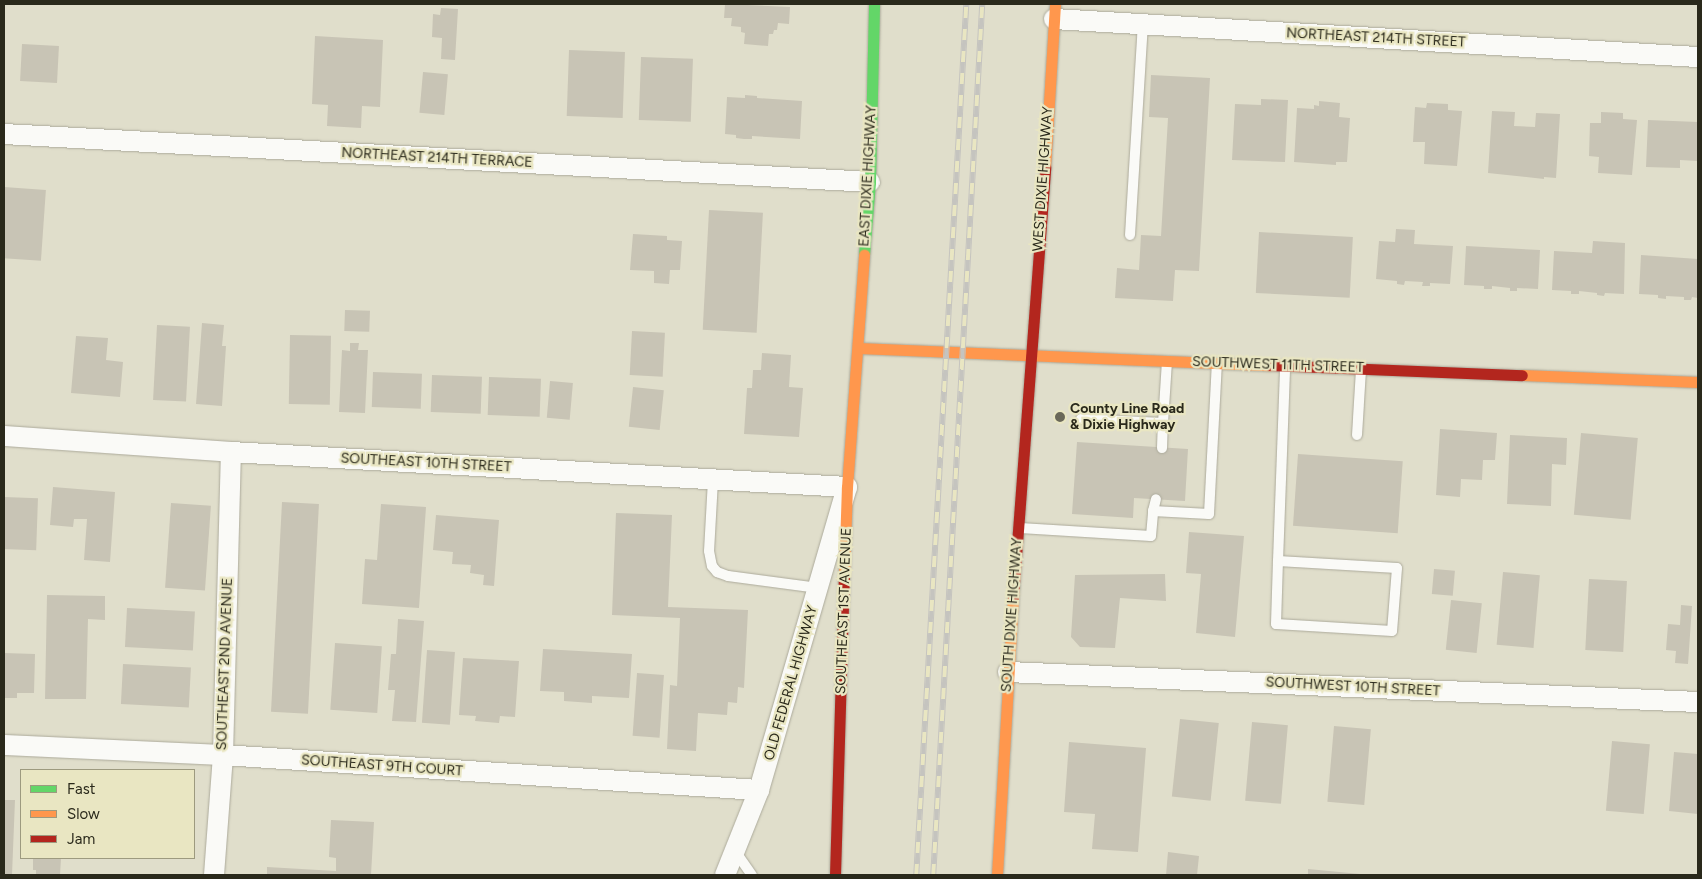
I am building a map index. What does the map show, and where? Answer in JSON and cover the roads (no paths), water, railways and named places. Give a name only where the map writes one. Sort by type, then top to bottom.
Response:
[{"type":"main road","name":"EAST DIXIE HIGHWAY","points":[[858,348],[870,182],[874,4]]},
{"type":"main road","name":"WEST DIXIE HIGHWAY","points":[[1030,355],[1045,164],[1054,11]]},
{"type":"main road","name":"SOUTHWEST 11TH STREET","points":[[858,348],[1698,382]]},
{"type":"main road","name":"SOUTHEAST 1ST AVENUE","points":[[835,875],[848,487],[858,348]]},
{"type":"main road","name":"SOUTH DIXIE HIGHWAY","points":[[997,875],[1008,672],[1030,355]]},
{"type":"street","name":"NORTHEAST 214TH STREET","points":[[1054,11],[1143,24],[1698,57]]},
{"type":"street","name":"NORTHEAST 214TH TERRACE","points":[[4,134],[870,182]]},
{"type":"street","name":"SOUTHEAST 10TH STREET","points":[[4,436],[231,452],[848,487]]},
{"type":"street","name":"SOUTHEAST 2ND AVENUE","points":[[214,875],[222,755],[231,452]]},
{"type":"street","name":"OLD FEDERAL HIGHWAY","points":[[725,875],[759,790],[848,487]]},
{"type":"street","name":"SOUTHWEST 10TH STREET","points":[[1008,672],[1698,702]]},
{"type":"street","name":"SOUTHEAST 9TH COURT","points":[[4,745],[222,755],[759,790]]},
{"type":"lane","points":[[1130,235],[1143,24]]},
{"type":"lane","points":[[1162,448],[1167,360]]},
{"type":"lane","points":[[1153,511],[1209,514],[1217,362]]},
{"type":"lane","points":[[1278,562],[1397,568],[1392,631],[1276,624],[1278,562],[1285,365]]},
{"type":"lane","points":[[1357,436],[1361,368]]},
{"type":"lane","points":[[1081,419],[1163,423]]},
{"type":"lane","points":[[713,480],[709,551],[712,566],[716,572],[728,576],[818,588]]},
{"type":"lane","points":[[1018,528],[1151,536],[1156,499]]},
{"type":"lane","points":[[734,851],[752,875]]},
{"type":"railway","points":[[916,875],[966,4]]},
{"type":"railway","points":[[933,875],[982,4]]},
{"type":"place","name":"County Line Road & Dixie Highway","points":[[1060,417]]}]
